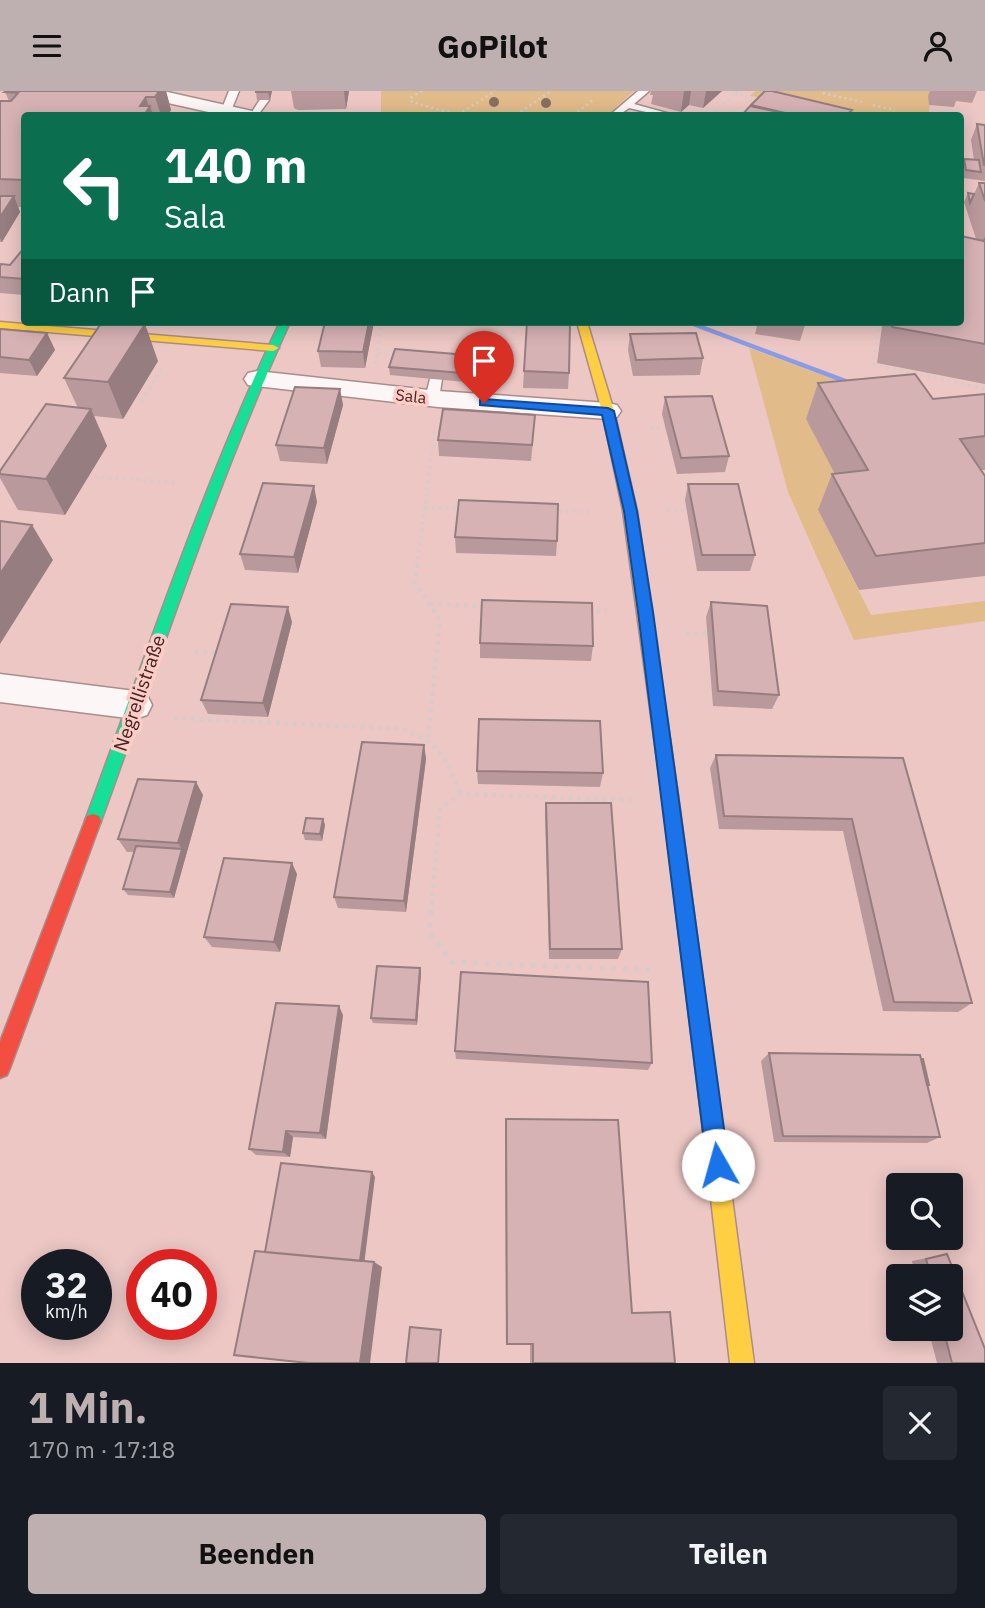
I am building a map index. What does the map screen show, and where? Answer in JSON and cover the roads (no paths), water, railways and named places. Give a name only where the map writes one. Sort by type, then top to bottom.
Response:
[{"type":"street","points":[[138,91],[232,112]]},
{"type":"street","points":[[0,325],[273,348]]},
{"type":"street","name":"Negrellistraße","points":[[0,1067],[149,711],[213,486],[257,379],[283,326]]},
{"type":"street","points":[[583,326],[608,411],[630,511],[742,1363]]},
{"type":"street","name":"Sala","points":[[257,379],[436,392],[507,404],[608,411]]},
{"type":"street","points":[[0,688],[149,711]]},
{"type":"lane","points":[[234,91],[236,112]]},
{"type":"lane","points":[[618,112],[644,91]]},
{"type":"lane","points":[[256,112],[264,100]]},
{"type":"lane","points":[[628,105],[657,112]]},
{"type":"waterway","points":[[697,326],[860,386]]}]
